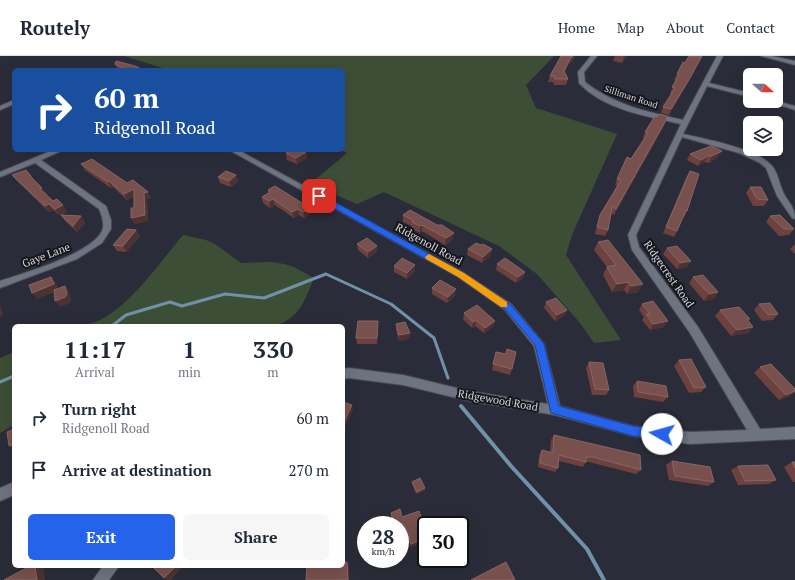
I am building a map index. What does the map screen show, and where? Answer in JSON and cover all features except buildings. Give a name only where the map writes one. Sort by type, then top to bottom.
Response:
[{"type":"street","name":"Silliman Road","points":[[594,56],[581,72],[582,83],[595,95],[616,103],[685,123]]},
{"type":"street","name":"Ridgecrest Road","points":[[720,56],[707,84],[685,123],[681,135],[632,235],[635,248],[694,330],[756,434]]},
{"type":"street","points":[[764,56],[795,63]]},
{"type":"street","points":[[707,84],[743,93]]},
{"type":"street","points":[[0,108],[12,103]]},
{"type":"street","points":[[783,105],[795,108]]},
{"type":"street","points":[[681,135],[738,150],[755,157],[768,166],[780,195],[795,216]]},
{"type":"street","points":[[0,175],[54,152]]},
{"type":"street","name":"Ridgenoll Road","points":[[237,152],[461,275],[508,307],[539,344],[555,410]]},
{"type":"street","name":"Gaye Lane","points":[[0,285],[76,256],[96,243],[106,231],[108,218],[103,208],[36,160]]},
{"type":"street","name":"Ridgewood Road","points":[[345,374],[403,380],[469,396],[555,410],[633,431],[690,438],[795,433]]},
{"type":"street","points":[[0,495],[12,489]]},
{"type":"street","points":[[100,580],[110,568]]},
{"type":"green space","points":[[124,56],[554,56],[526,85],[536,108],[617,134],[572,235],[566,255],[621,340],[594,343],[580,323],[537,274],[499,246],[384,192],[357,204],[310,184],[347,153],[345,152],[345,68],[163,68]]},
{"type":"green space","points":[[183,235],[206,240],[215,244],[241,263],[272,262],[284,264],[294,267],[314,278],[301,307],[291,318],[280,324],[90,324],[104,318],[117,309],[147,279]]},
{"type":"green space","points":[[12,353],[12,426],[0,433],[0,358]]},
{"type":"waterway","points":[[115,324],[126,315],[170,302],[182,306],[225,294],[264,298],[326,274],[391,304],[434,338],[448,378]]},
{"type":"waterway","points":[[0,382],[12,377]]},
{"type":"waterway","points":[[461,406],[511,466],[587,549],[604,580]]},
{"type":"slow traffic","points":[[429,257],[461,275],[504,305]]},
{"type":"route","points":[[319,196],[461,275],[508,307],[539,344],[548,376],[555,410],[633,431],[662,434]]}]
